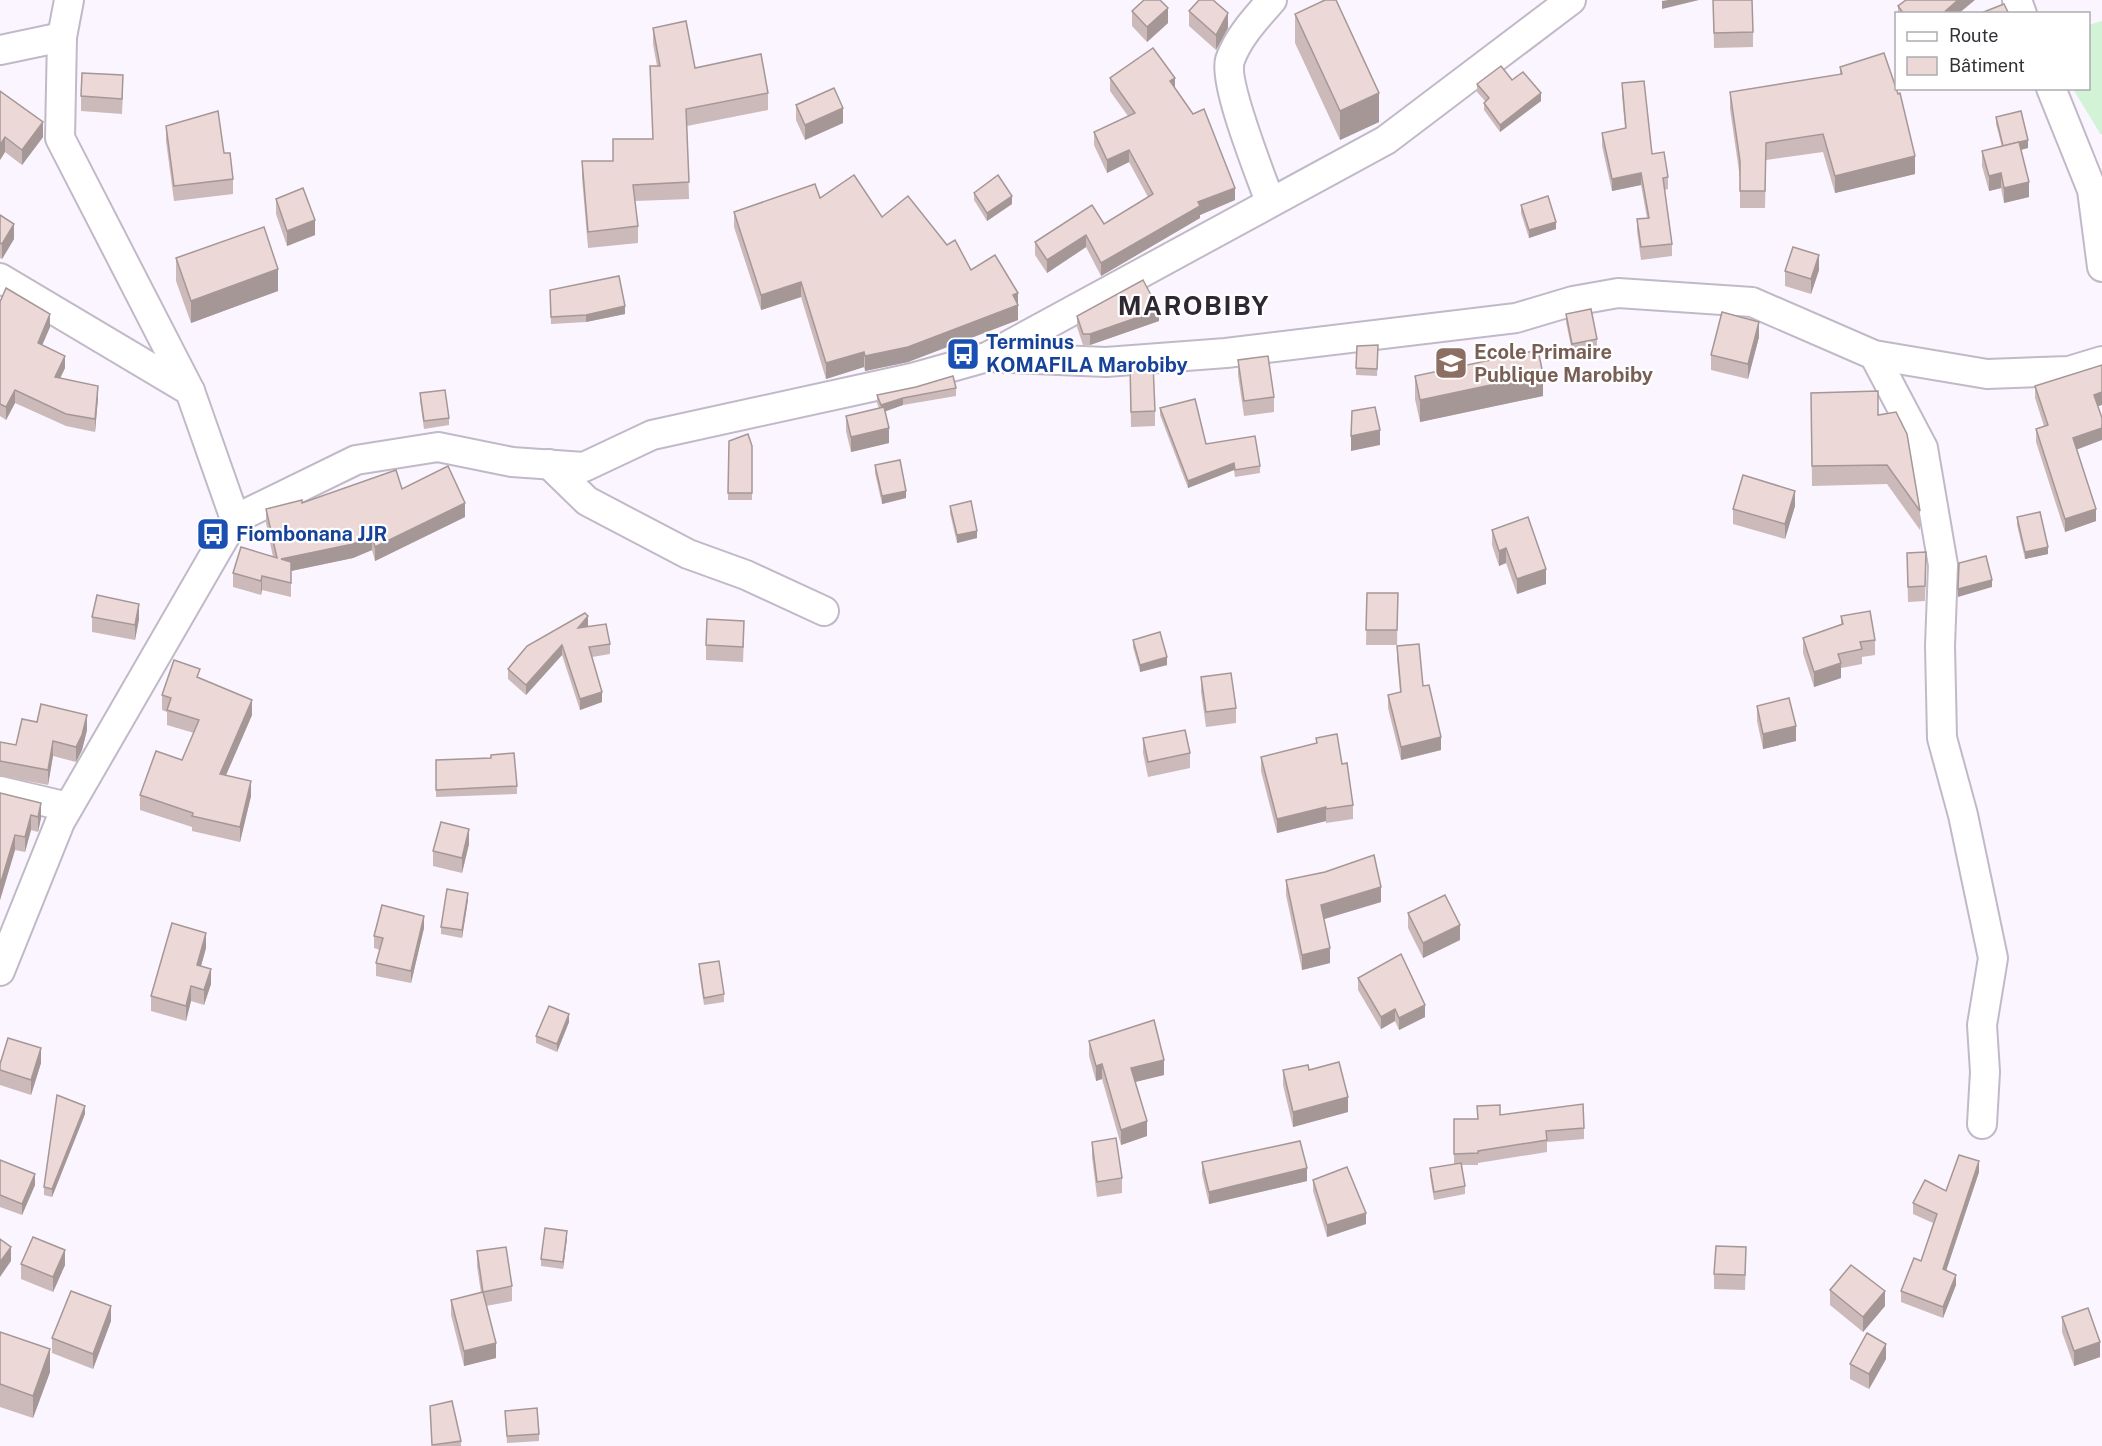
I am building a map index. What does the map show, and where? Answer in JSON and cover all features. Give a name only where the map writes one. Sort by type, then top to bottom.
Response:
[{"type":"street","points":[[69,0],[62,37],[60,138],[190,391],[235,519]]},
{"type":"street","points":[[1270,202],[1236,109],[1229,62],[1250,25],[1272,0]]},
{"type":"street","points":[[0,971],[60,822],[235,519],[356,460],[438,447],[512,462],[584,467],[652,435],[912,378],[987,357],[1386,140],[1571,0]]},
{"type":"street","points":[[0,50],[62,37]]},
{"type":"street","points":[[2052,90],[2092,190],[2102,267]]},
{"type":"street","points":[[0,278],[190,391]]},
{"type":"street","points":[[987,357],[1106,362],[1226,353],[1516,318],[1573,301],[1618,293],[1752,302],[1874,355],[1987,374],[2069,371],[2102,361]]},
{"type":"street","points":[[1874,355],[1923,448],[1943,565],[1940,646],[1942,738],[1963,815],[1993,958],[1983,1025],[1985,1072],[1982,1124]]},
{"type":"street","points":[[549,464],[587,501],[688,554],[746,575],[824,611]]},
{"type":"street","points":[[0,791],[68,807]]},
{"type":"green space","points":[[2102,21],[2101,135],[2074,90],[2090,90],[2090,25]]},
{"type":"building","points":[[1144,0],[1160,0],[1168,8],[1147,27],[1132,11]]},
{"type":"building","points":[[1199,0],[1213,0],[1228,13],[1216,35],[1189,11]]},
{"type":"building","points":[[1325,0],[1336,0],[1379,93],[1340,111],[1295,14]]},
{"type":"building","points":[[1713,0],[1752,0],[1753,32],[1714,33]]},
{"type":"building","points":[[1906,0],[1958,0],[1944,12],[1902,12],[1898,6]]},
{"type":"building","points":[[2004,4],[2008,12],[1984,12]]},
{"type":"building","points":[[686,21],[695,68],[761,54],[768,93],[686,109],[689,182],[633,185],[638,226],[588,232],[582,161],[613,161],[613,139],[653,139],[650,66],[660,66],[653,28]]},
{"type":"building","points":[[1153,48],[1175,78],[1170,81],[1193,114],[1204,109],[1235,188],[1198,202],[1200,206],[1101,263],[1086,235],[1047,260],[1035,242],[1092,205],[1104,224],[1153,194],[1129,150],[1107,160],[1094,132],[1135,113],[1110,78]]},
{"type":"building","points":[[1884,53],[1895,90],[1898,94],[1900,93],[1915,156],[1835,176],[1823,134],[1766,143],[1765,191],[1740,191],[1740,161],[1730,92],[1842,74],[1840,67]]},
{"type":"building","points":[[1501,66],[1512,80],[1523,72],[1541,93],[1500,125],[1484,103],[1489,98],[1477,84]]},
{"type":"building","points":[[82,73],[123,75],[122,99],[81,96]]},
{"type":"building","points":[[1644,81],[1652,154],[1664,152],[1668,177],[1663,178],[1672,244],[1641,247],[1637,219],[1649,218],[1641,173],[1612,179],[1602,133],[1626,128],[1622,83]]},
{"type":"building","points":[[834,88],[843,108],[805,125],[796,105]]},
{"type":"building","points":[[0,91],[43,122],[22,150],[5,137],[0,145]]},
{"type":"building","points":[[218,111],[224,153],[230,153],[233,179],[174,186],[166,126]]},
{"type":"building","points":[[2021,111],[2028,140],[2003,146],[1996,117]]},
{"type":"building","points":[[2019,142],[2029,182],[2004,188],[2001,173],[1989,176],[1982,151]]},
{"type":"building","points":[[854,175],[882,217],[908,196],[947,245],[955,240],[971,270],[995,255],[1018,293],[1013,295],[1018,305],[908,347],[865,356],[864,352],[826,363],[801,282],[761,295],[734,212],[815,184],[820,198]]},
{"type":"building","points":[[998,175],[1012,196],[987,213],[974,193]]},
{"type":"building","points":[[303,188],[315,220],[287,231],[276,199]]},
{"type":"building","points":[[1548,196],[1556,222],[1529,230],[1521,205]]},
{"type":"building","points":[[0,215],[14,224],[2,244],[0,243]]},
{"type":"building","points":[[264,227],[278,269],[191,301],[176,258]]},
{"type":"building","points":[[1793,247],[1819,255],[1811,279],[1785,271]]},
{"type":"building","points":[[619,276],[625,306],[586,315],[551,317],[550,290]]},
{"type":"building","points":[[1143,280],[1159,310],[1090,334],[1083,334],[1077,316]]},
{"type":"building","points":[[6,288],[50,314],[38,343],[65,356],[55,377],[98,386],[95,419],[66,414],[15,390],[6,407],[0,404],[0,302]]},
{"type":"building","points":[[1591,309],[1597,339],[1572,344],[1566,314]]},
{"type":"building","points":[[1722,312],[1759,322],[1748,364],[1711,355]]},
{"type":"building","points":[[1378,345],[1377,369],[1356,368],[1357,346]]},
{"type":"building","points":[[1538,350],[1543,374],[1420,400],[1415,376]]},
{"type":"building","points":[[1268,356],[1274,397],[1244,401],[1238,360]]},
{"type":"building","points":[[1153,363],[1155,411],[1131,412],[1130,364]]},
{"type":"building","points":[[2102,365],[2102,392],[2094,395],[2102,418],[2102,428],[2073,438],[2096,509],[2065,519],[2036,429],[2048,425],[2035,386]]},
{"type":"building","points":[[953,376],[956,388],[903,398],[881,405],[877,395],[916,387]]},
{"type":"building","points":[[445,390],[449,418],[424,421],[420,393]]},
{"type":"building","points":[[1878,391],[1878,415],[1896,412],[1907,434],[1920,511],[1887,465],[1812,466],[1811,393]]},
{"type":"building","points":[[1195,399],[1206,444],[1255,436],[1260,466],[1235,470],[1234,463],[1188,481],[1160,408]]},
{"type":"building","points":[[884,407],[889,428],[851,437],[846,416]]},
{"type":"building","points":[[1375,407],[1380,430],[1351,436],[1352,411]]},
{"type":"building","points":[[748,434],[752,446],[752,493],[728,493],[729,441]]},
{"type":"building","points":[[900,460],[906,491],[882,496],[875,465]]},
{"type":"building","points":[[448,466],[465,503],[375,547],[372,536],[353,544],[281,559],[291,562],[291,583],[262,576],[261,581],[233,573],[241,547],[277,558],[266,509],[302,500],[302,503],[396,470],[402,489]]},
{"type":"building","points":[[1743,475],[1795,491],[1785,524],[1733,509]]},
{"type":"building","points":[[971,501],[977,531],[957,535],[950,506]]},
{"type":"building","points":[[2040,512],[2048,547],[2025,552],[2017,517]]},
{"type":"building","points":[[1528,517],[1546,569],[1517,579],[1506,548],[1499,551],[1492,530]]},
{"type":"building","points":[[1926,552],[1925,586],[1908,587],[1907,553]]},
{"type":"building","points":[[1986,556],[1992,580],[1958,589],[1959,563]]},
{"type":"building","points":[[1367,593],[1398,593],[1397,630],[1366,630]]},
{"type":"building","points":[[97,595],[139,604],[135,625],[92,617]]},
{"type":"building","points":[[1870,611],[1875,640],[1860,642],[1862,649],[1838,654],[1841,663],[1814,672],[1803,638],[1843,624],[1841,616]]},
{"type":"building","points":[[585,613],[588,616],[578,628],[606,624],[610,644],[589,647],[602,692],[580,699],[562,645],[526,685],[508,669],[527,646]]},
{"type":"building","points":[[707,619],[744,621],[743,647],[706,645]]},
{"type":"building","points":[[1160,632],[1167,657],[1140,665],[1133,640]]},
{"type":"building","points":[[1419,644],[1423,686],[1429,685],[1441,737],[1401,747],[1388,695],[1401,692],[1397,646]]},
{"type":"building","points":[[174,660],[200,669],[197,677],[252,700],[220,774],[251,781],[240,827],[192,816],[193,813],[140,795],[156,751],[182,760],[199,720],[167,710],[171,698],[162,695]]},
{"type":"building","points":[[1231,673],[1236,708],[1206,712],[1201,677]]},
{"type":"building","points":[[1789,698],[1796,726],[1763,734],[1757,706]]},
{"type":"building","points":[[41,704],[87,715],[76,747],[53,741],[48,770],[0,761],[0,742],[16,745],[22,719],[37,722]]},
{"type":"building","points":[[1185,730],[1190,753],[1148,762],[1143,738]]},
{"type":"building","points":[[1337,734],[1342,764],[1347,763],[1353,805],[1326,809],[1326,807],[1277,819],[1261,757],[1317,743],[1316,738]]},
{"type":"building","points":[[514,753],[517,786],[436,790],[436,760],[491,758],[491,755]]},
{"type":"building","points":[[0,793],[41,803],[38,817],[31,815],[25,837],[15,835],[0,885]]},
{"type":"building","points":[[441,822],[469,829],[462,858],[433,851]]},
{"type":"building","points":[[1374,855],[1381,887],[1321,905],[1330,948],[1302,955],[1286,880],[1325,872]]},
{"type":"building","points":[[447,889],[468,893],[462,930],[441,927]]},
{"type":"building","points":[[1445,895],[1460,925],[1423,943],[1408,913]]},
{"type":"building","points":[[382,905],[424,916],[411,971],[376,963],[383,938],[374,936]]},
{"type":"building","points":[[172,923],[206,933],[197,965],[211,969],[204,990],[191,986],[186,1006],[151,996]]},
{"type":"building","points":[[1401,954],[1425,1005],[1399,1018],[1395,1009],[1381,1017],[1358,978]]},
{"type":"building","points":[[719,961],[724,994],[704,998],[699,964]]},
{"type":"building","points":[[549,1006],[569,1014],[557,1044],[536,1036]]},
{"type":"building","points":[[1154,1020],[1164,1060],[1131,1068],[1147,1121],[1121,1130],[1102,1064],[1096,1066],[1089,1041]]},
{"type":"building","points":[[8,1038],[41,1048],[31,1080],[0,1070]]},
{"type":"building","points":[[1339,1062],[1348,1097],[1293,1112],[1283,1070],[1308,1065],[1309,1070]]},
{"type":"building","points":[[57,1095],[85,1106],[52,1189],[44,1187]]},
{"type":"building","points":[[1583,1104],[1584,1128],[1546,1131],[1547,1140],[1478,1151],[1478,1153],[1454,1154],[1454,1119],[1478,1119],[1477,1106],[1500,1105],[1500,1115]]},
{"type":"building","points":[[1116,1138],[1122,1178],[1097,1182],[1092,1142]]},
{"type":"building","points":[[1300,1141],[1307,1168],[1209,1192],[1202,1162]]},
{"type":"building","points":[[1959,1155],[1979,1161],[1943,1269],[1956,1275],[1943,1307],[1901,1291],[1914,1258],[1921,1261],[1937,1214],[1913,1203],[1925,1180],[1946,1191]]},
{"type":"building","points":[[0,1160],[35,1174],[22,1204],[0,1195]]},
{"type":"building","points":[[1461,1163],[1465,1186],[1434,1192],[1430,1168]]},
{"type":"building","points":[[1347,1167],[1366,1213],[1327,1225],[1313,1180]]},
{"type":"building","points":[[545,1228],[567,1231],[563,1262],[541,1259]]},
{"type":"building","points":[[33,1237],[65,1250],[53,1277],[21,1264]]},
{"type":"building","points":[[0,1239],[11,1247],[0,1262]]},
{"type":"building","points":[[1716,1246],[1746,1247],[1745,1275],[1714,1274]]},
{"type":"building","points":[[506,1247],[512,1286],[483,1292],[477,1251]]},
{"type":"building","points":[[1851,1265],[1885,1291],[1863,1317],[1830,1290]]},
{"type":"building","points":[[71,1291],[111,1306],[93,1354],[52,1338]]},
{"type":"building","points":[[483,1292],[496,1343],[464,1351],[451,1300]]},
{"type":"building","points":[[2088,1308],[2100,1342],[2074,1351],[2062,1317]]},
{"type":"building","points":[[0,1332],[50,1349],[33,1396],[0,1384]]},
{"type":"building","points":[[1867,1333],[1886,1344],[1869,1374],[1850,1364]]},
{"type":"building","points":[[452,1401],[461,1441],[432,1445],[430,1406]]},
{"type":"building","points":[[537,1408],[539,1434],[507,1436],[505,1411]]},
{"type":"place","name":"Terminus KOMAFILA Marobiby","points":[[963,354]]},
{"type":"place","name":"Ecole Primaire Publique Marobiby","points":[[1451,363]]},
{"type":"place","name":"Fiombonana JJR","points":[[213,534]]},
{"type":"district","name":"MAROBIBY","points":[[1194,305]]}]
